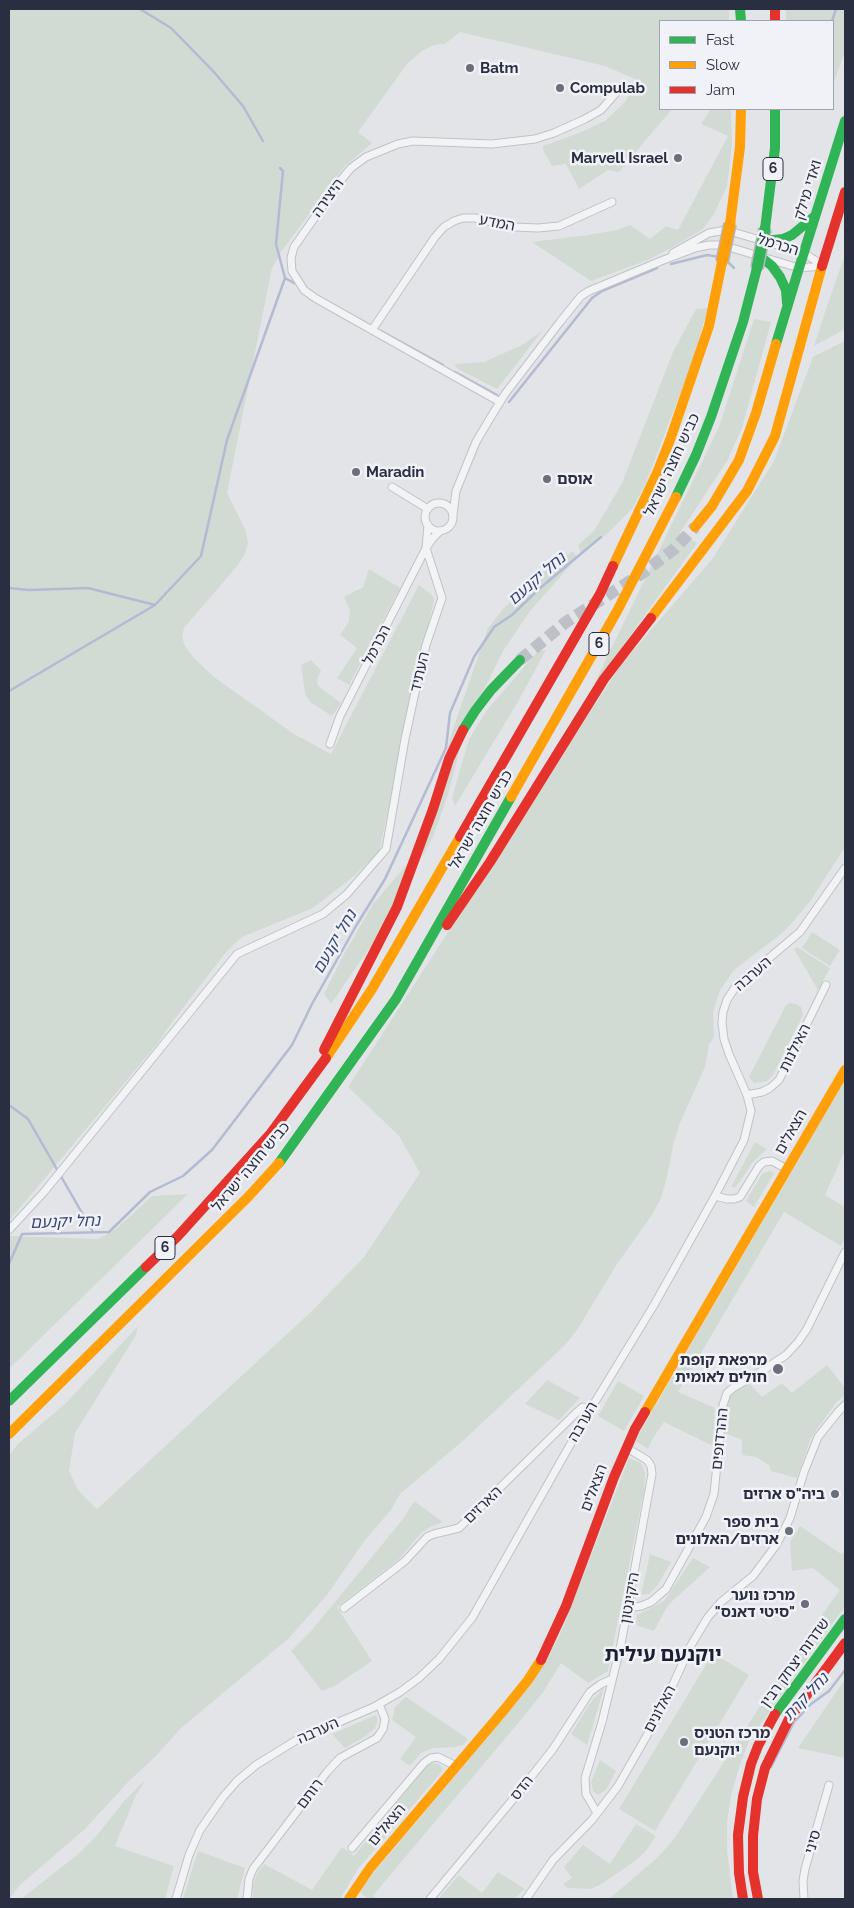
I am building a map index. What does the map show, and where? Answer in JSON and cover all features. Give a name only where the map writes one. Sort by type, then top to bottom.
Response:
[{"type":"main road","name":"כביש חוצה ישראל","points":[[9,1401],[178,1236],[271,1133],[308,1084],[344,1033],[401,942],[600,594],[657,473],[709,326],[730,224],[740,147],[741,110]]},
{"type":"main road","name":"כביש חוצה ישראל","points":[[9,1434],[250,1196],[283,1158],[396,999],[616,614],[696,455],[743,322],[764,235],[774,148],[775,110]]},
{"type":"main road","name":"ואדי מילק","points":[[695,527],[722,491],[739,460],[756,413],[787,304],[845,121]]},
{"type":"main road","points":[[396,999],[490,862],[604,679],[729,516],[746,490],[775,436],[822,266],[845,192]]},
{"type":"main road","points":[[764,235],[782,238],[792,235],[816,215]]},
{"type":"main road","points":[[761,257],[780,276],[786,290],[787,304]]},
{"type":"main road","points":[[308,1084],[397,907],[449,759],[460,736],[475,711],[491,690],[520,660]]},
{"type":"main road","name":"הצאלים","points":[[349,1899],[370,1868],[528,1680],[545,1654],[614,1477],[635,1429],[845,1070]]},
{"type":"main road","name":"שדרות יצחק רבין","points":[[743,1899],[739,1873],[738,1835],[743,1797],[758,1746],[777,1712],[845,1618]]},
{"type":"main road","name":"שדרות יצחק רבין","points":[[758,1899],[754,1872],[753,1836],[757,1800],[765,1768],[789,1719],[845,1643]]},
{"type":"street","name":"היצירה","points":[[500,402],[304,290],[292,271],[291,258],[294,247],[351,168],[366,156],[398,144],[414,142],[492,144],[535,139],[585,120],[601,110],[622,86]]},
{"type":"street","name":"המדע","points":[[372,330],[435,237],[454,221],[463,218],[475,218],[514,227],[538,228],[559,226],[612,202]]},
{"type":"street","name":"הכרמל","points":[[660,260],[701,236],[718,230],[764,235],[804,253],[822,266]]},
{"type":"street","name":"הכרמל","points":[[453,515],[456,491],[476,442],[500,402],[581,296],[596,287],[660,260],[695,248],[716,245],[799,268],[822,266]]},
{"type":"street","points":[[392,488],[428,509]]},
{"type":"street","points":[[440,503],[449,507],[453,515],[449,527],[440,531],[431,529],[425,516],[431,505],[440,503],[456,491]]},
{"type":"street","name":"הכרמל","points":[[426,548],[428,525]]},
{"type":"street","name":"הכרמל","points":[[330,744],[340,716],[426,548],[440,531]]},
{"type":"street","name":"העתיד","points":[[9,1230],[44,1192],[116,1105],[237,954],[323,914],[347,894],[386,849],[416,688],[426,645],[442,598],[426,548]]},
{"type":"street","name":"הערבה","points":[[176,1899],[189,1855],[200,1830],[217,1804],[237,1781],[256,1765],[295,1741],[379,1704],[400,1692],[419,1678],[439,1659],[472,1618],[591,1408],[654,1305],[733,1164],[749,1125],[751,1111],[747,1095],[724,1039],[722,1023],[727,1000],[736,986],[800,932],[845,868]]},
{"type":"street","name":"האילנות","points":[[747,1095],[762,1092],[779,1080],[826,985]]},
{"type":"street","points":[[716,1196],[734,1199],[740,1197],[759,1166],[764,1162],[772,1161],[788,1168]]},
{"type":"street","name":"ההרדופים","points":[[628,1608],[651,1602],[666,1589],[706,1517],[714,1494],[723,1405],[727,1393],[786,1355],[798,1342],[807,1329],[845,1252]]},
{"type":"street","name":"האלונים","points":[[526,1899],[553,1860],[597,1813],[618,1786],[661,1711],[698,1631],[708,1616],[721,1602],[752,1576],[777,1544],[790,1518],[804,1472],[818,1437],[845,1405]]},
{"type":"street","name":"הארזים","points":[[344,1608],[406,1560],[427,1537],[459,1528],[576,1413],[583,1407],[591,1408]]},
{"type":"street","name":"היקינטון","points":[[597,1813],[586,1794],[585,1778],[612,1679],[628,1608],[652,1474],[651,1466],[647,1460],[627,1448]]},
{"type":"street","name":"הדס","points":[[430,1899],[553,1749],[590,1692],[612,1679]]},
{"type":"street","name":"רותם","points":[[247,1899],[249,1879],[253,1869],[327,1772],[340,1758],[377,1738],[385,1719],[379,1704]]},
{"type":"street","points":[[352,1848],[424,1763],[431,1758],[438,1757],[456,1766]]},
{"type":"street","name":"סיני","points":[[804,1899],[803,1881],[805,1869],[829,1785]]},
{"type":"street","name":"האלונים","points":[[535,1899],[538,1882]]},
{"type":"shaded area","points":[[9,9],[729,9],[729,20],[659,20],[659,110],[671,110],[619,172],[608,170],[579,189],[566,164],[552,166],[543,150],[543,146],[605,121],[626,101],[635,79],[605,66],[460,32],[445,44],[434,45],[422,51],[407,64],[358,132],[372,143],[344,167],[281,252],[272,268],[227,493],[245,529],[248,543],[245,554],[238,565],[184,628],[182,637],[185,646],[193,657],[214,677],[294,734],[331,754],[419,585],[431,594],[434,599],[433,605],[379,852],[354,876],[313,908],[242,937],[226,952],[158,1043],[9,1221]]},
{"type":"shaded area","points":[[786,9],[845,9],[845,51],[834,82],[834,20],[786,20]]},
{"type":"shaded area","points":[[710,110],[731,110],[732,145],[727,186],[714,214],[703,229],[648,260],[591,281],[532,242],[617,230],[630,225],[650,239],[666,226],[678,230],[728,136],[701,124]]},
{"type":"shaded area","points":[[845,255],[845,329],[814,346],[827,306]]},
{"type":"shaded area","points":[[708,308],[691,366],[645,485],[632,509],[607,534],[581,553],[578,545],[594,531],[622,483],[673,352],[696,309]]},
{"type":"shaded area","points":[[754,319],[771,322],[742,428],[727,461],[680,533],[697,543],[591,690],[719,427]]},
{"type":"shaded area","points":[[543,330],[497,389],[458,369],[454,364],[484,362],[522,345]]},
{"type":"shaded area","points":[[845,341],[845,847],[811,900],[793,922],[781,934],[734,970],[720,990],[713,1012],[714,1037],[709,1044],[705,1067],[680,1123],[661,1198],[652,1215],[617,1264],[577,1330],[564,1346],[465,1439],[400,1494],[391,1510],[365,1540],[327,1595],[289,1638],[181,1728],[85,1829],[20,1885],[9,1899],[9,1455],[18,1444],[66,1403],[138,1326],[136,1335],[75,1433],[69,1471],[78,1490],[97,1509],[312,1311],[364,1257],[420,1173],[399,1136],[348,1087],[620,666],[713,558],[774,461],[813,357]]},
{"type":"shaded area","points":[[573,551],[577,558],[530,611],[503,651],[461,745],[447,798],[433,837],[379,934],[331,1004],[324,994],[344,954],[373,904],[408,863],[422,839],[453,729],[488,628],[503,609],[537,577]]},
{"type":"shaded area","points":[[369,569],[400,588],[349,685],[337,678],[357,648],[340,635],[349,621],[350,610],[344,597],[363,587]]},
{"type":"shaded area","points":[[546,650],[519,700],[455,806],[452,798],[469,739],[487,710],[538,651]]},
{"type":"shaded area","points":[[311,660],[321,670],[317,680],[318,686],[341,703],[332,716],[310,702],[305,694],[301,665]]},
{"type":"shaded area","points":[[812,932],[840,950],[830,966],[802,948]]},
{"type":"shaded area","points":[[797,947],[830,968],[818,990],[794,949]]},
{"type":"shaded area","points":[[790,1003],[801,1007],[803,1015],[773,1075],[767,1081],[754,1083],[749,1077],[786,1005]]},
{"type":"shaded area","points":[[845,1080],[845,1151],[825,1195],[845,1207],[845,1238],[841,1246],[784,1212],[678,1392],[715,1408],[713,1446],[664,1422],[648,1449],[636,1441],[640,1432]]},
{"type":"shaded area","points":[[755,1142],[767,1149],[752,1163],[739,1183],[735,1187],[731,1187]]},
{"type":"shaded area","points":[[769,1171],[774,1173],[754,1207],[746,1201],[762,1174]]},
{"type":"shaded area","points":[[188,1194],[9,1369],[10,1236],[98,1239],[116,1229],[152,1196]]},
{"type":"shaded area","points":[[827,1365],[845,1388],[845,1394],[836,1403],[811,1438],[797,1478],[771,1471],[769,1465],[756,1457],[742,1455],[742,1440],[725,1433],[728,1403],[731,1395],[749,1383],[762,1397],[782,1383],[792,1393]]},
{"type":"shaded area","points":[[547,1380],[580,1398],[559,1420],[525,1404]]},
{"type":"shaded area","points":[[618,1381],[644,1396],[624,1431],[598,1416]]},
{"type":"shaded area","points":[[629,1458],[641,1463],[645,1473],[644,1490],[608,1671],[588,1683],[561,1663],[544,1691],[519,1722],[373,1896],[378,1899],[368,1899],[360,1892],[375,1871],[508,1713],[532,1683],[549,1656],[561,1632]]},
{"type":"shaded area","points":[[414,1501],[443,1522],[421,1533],[399,1559],[337,1607],[372,1661],[333,1687],[322,1691],[291,1651],[311,1631],[367,1563],[403,1519]]},
{"type":"shaded area","points":[[800,1526],[841,1554],[845,1552],[845,1606],[750,1739],[739,1767],[731,1796],[727,1823],[727,1851],[733,1899],[609,1899],[657,1858],[674,1839],[801,1643],[840,1590],[813,1568],[792,1571],[790,1542]]},
{"type":"shaded area","points":[[650,1554],[671,1562],[657,1586],[649,1594],[641,1595]]},
{"type":"shaded area","points":[[693,1558],[710,1567],[668,1605],[654,1631],[636,1625],[637,1615],[664,1601]]},
{"type":"shaded area","name":"מרכז הטניס יוקנעם","points":[[713,1653],[749,1675],[655,1831],[619,1809]]},
{"type":"shaded area","points":[[845,1679],[845,1758],[798,1748]]},
{"type":"shaded area","points":[[604,1688],[587,1745],[571,1734],[591,1702]]},
{"type":"shaded area","points":[[406,1697],[468,1739],[463,1745],[433,1748],[421,1753],[410,1766],[400,1759],[416,1737],[392,1720],[395,1707]]},
{"type":"shaded area","points":[[376,1715],[378,1720],[375,1728],[366,1736],[345,1748],[332,1734]]},
{"type":"shaded area","points":[[600,1760],[616,1771],[606,1790],[598,1795],[593,1791],[591,1782]]},
{"type":"shaded area","points":[[432,1763],[439,1764],[443,1769],[440,1774],[357,1870],[340,1899],[253,1899],[253,1884],[264,1864],[312,1890],[342,1847],[354,1856],[425,1768]]},
{"type":"shaded area","points":[[146,1779],[136,1795],[115,1846],[174,1866],[165,1899],[21,1899],[77,1855]]},
{"type":"shaded area","points":[[636,1824],[656,1836],[645,1852],[635,1861],[591,1889],[567,1888],[563,1884],[572,1878],[564,1867],[583,1845],[610,1864]]},
{"type":"shaded area","points":[[198,1851],[245,1868],[237,1899],[183,1899]]},
{"type":"shaded area","points":[[498,1872],[525,1889],[514,1899],[438,1899],[459,1875],[482,1893]]},
{"type":"waterway","points":[[140,9],[171,28],[213,71],[243,106],[263,141]]},
{"type":"waterway","name":"נחל יקנעם","points":[[832,20],[836,9]]},
{"type":"waterway","points":[[280,168],[283,171],[276,244],[285,278],[294,283]]},
{"type":"waterway","points":[[671,264],[707,255],[720,257]]},
{"type":"waterway","points":[[727,261],[734,268]]},
{"type":"waterway","points":[[509,402],[592,298],[602,291],[657,268]]},
{"type":"waterway","points":[[9,691],[155,605],[201,556],[227,440],[285,278]]},
{"type":"waterway","points":[[359,319],[368,324]]},
{"type":"waterway","points":[[381,331],[443,365]]},
{"type":"waterway","points":[[455,372],[497,395]]},
{"type":"waterway","name":"נחל יקנעם","points":[[9,1264],[22,1234],[109,1232],[150,1192],[183,1176],[212,1150],[292,1045],[312,1004],[385,879],[446,748],[450,713],[474,657],[494,627],[512,615],[539,589],[601,537]]},
{"type":"waterway","points":[[9,588],[29,590],[88,588],[155,605]]},
{"type":"waterway","points":[[9,1105],[28,1119],[93,1232]]},
{"type":"waterway","name":"נחל קרת","points":[[771,1767],[794,1722],[811,1704],[829,1691],[845,1670]]},
{"type":"tunnel","points":[[520,660],[566,622],[641,574],[673,550],[695,527]]},
{"type":"traffic: fast","points":[[740,9],[741,20]]},
{"type":"traffic: fast","points":[[765,229],[775,148],[775,110]]},
{"type":"traffic: fast","points":[[799,268],[845,121]]},
{"type":"traffic: fast","points":[[764,241],[783,239],[792,235],[815,216]]},
{"type":"traffic: fast","points":[[757,268],[765,229]]},
{"type":"traffic: fast","points":[[761,257],[772,266],[780,277],[786,290],[787,303]]},
{"type":"traffic: fast","points":[[676,497],[711,417],[743,322],[757,268]]},
{"type":"traffic: fast","points":[[776,344],[799,268]]},
{"type":"traffic: fast","points":[[463,730],[491,690],[520,660]]},
{"type":"traffic: fast","points":[[279,1163],[396,999],[511,797]]},
{"type":"traffic: fast","points":[[9,1401],[146,1267]]},
{"type":"traffic: fast","points":[[775,1714],[845,1619]]},
{"type":"traffic: slow","points":[[730,224],[740,147],[741,110]]},
{"type":"traffic: slow","points":[[722,262],[730,224]]},
{"type":"traffic: slow","points":[[613,566],[657,473],[670,440],[709,326],[722,262]]},
{"type":"traffic: slow","points":[[651,618],[747,491],[775,436],[822,266]]},
{"type":"traffic: slow","points":[[695,527],[712,506],[739,460],[756,413],[776,344]]},
{"type":"traffic: slow","points":[[511,797],[616,613],[676,497]]},
{"type":"traffic: slow","points":[[326,1058],[372,989],[460,837]]},
{"type":"traffic: slow","points":[[645,1412],[845,1070]]},
{"type":"traffic: slow","points":[[9,1434],[249,1196],[279,1163]]},
{"type":"traffic: slow","points":[[349,1899],[370,1868],[504,1710],[541,1660]]},
{"type":"traffic: jam","points":[[775,9],[775,20]]},
{"type":"traffic: jam","points":[[822,266],[845,192]]},
{"type":"traffic: jam","points":[[460,837],[600,594],[613,566]]},
{"type":"traffic: jam","points":[[447,925],[490,862],[604,679],[651,618]]},
{"type":"traffic: jam","points":[[324,1050],[397,907],[449,759],[463,730]]},
{"type":"traffic: jam","points":[[146,1267],[178,1236],[271,1133],[326,1058]]},
{"type":"traffic: jam","points":[[541,1660],[566,1606],[614,1477],[635,1429],[645,1412]]},
{"type":"traffic: jam","points":[[758,1899],[753,1872],[753,1836],[757,1799],[765,1768],[789,1719],[845,1643]]},
{"type":"traffic: jam","points":[[743,1899],[739,1873],[738,1835],[743,1797],[751,1764],[775,1714]]},
{"type":"place","name":"Batm","points":[[470,68]]},
{"type":"place","name":"Compulab","points":[[560,88]]},
{"type":"place","name":"Marvell Israel","points":[[678,158]]},
{"type":"place","name":"Maradin","points":[[356,472]]},
{"type":"place","name":"אוסם","points":[[547,479]]},
{"type":"place","name":"מרפאת קופת חולים לאומית","points":[[778,1369]]},
{"type":"place","name":"ביה\"ס ארזים","points":[[835,1494]]},
{"type":"place","name":"בית ספר ארזים/האלונים","points":[[789,1531]]},
{"type":"place","name":"מרכז נוער \"סיטי דאנס\"","points":[[805,1604]]},
{"type":"place","name":"מרכז הטניס יוקנעם","points":[[684,1742]]},
{"type":"district","name":"יוקנעם עילית","points":[[663,1655]]}]
